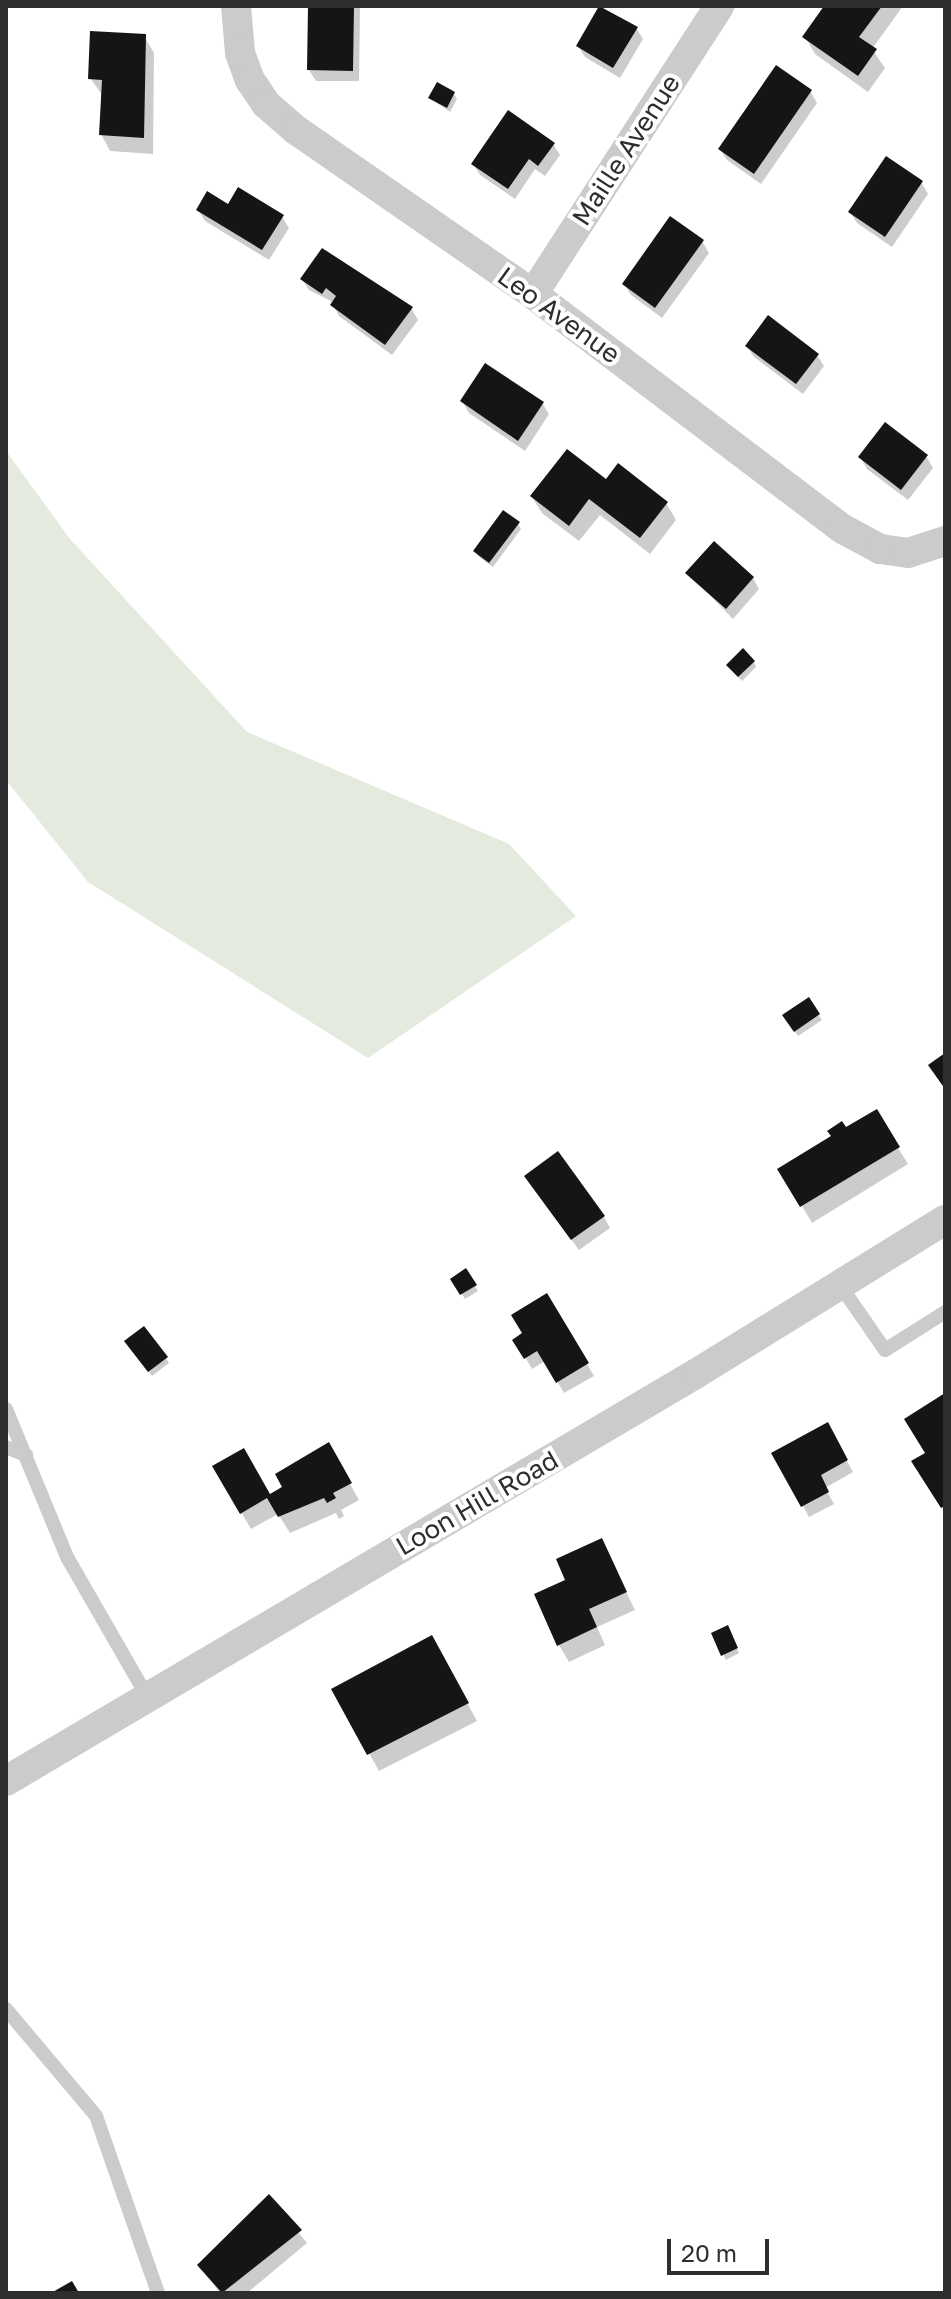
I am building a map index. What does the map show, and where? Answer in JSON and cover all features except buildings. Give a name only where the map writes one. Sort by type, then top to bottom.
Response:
[{"type":"street","name":"Leo Avenue","points":[[236,6],[240,53],[266,104],[533,294],[843,529],[880,549],[908,553],[945,541]]},
{"type":"street","name":"Maille Avenue","points":[[533,294],[719,6]]},
{"type":"street","name":"Loon Hill Road","points":[[6,1781],[945,1220]]},
{"type":"lane","points":[[840,1285],[885,1350],[945,1312]]},
{"type":"lane","points":[[6,1409],[67,1557],[147,1696]]},
{"type":"lane","points":[[6,1447],[26,1455]]},
{"type":"lane","points":[[6,2009],[96,2116],[158,2293]]},
{"type":"shaded area","points":[[6,451],[70,539],[247,732],[509,844],[576,916],[368,1058],[88,882],[6,780]]}]
